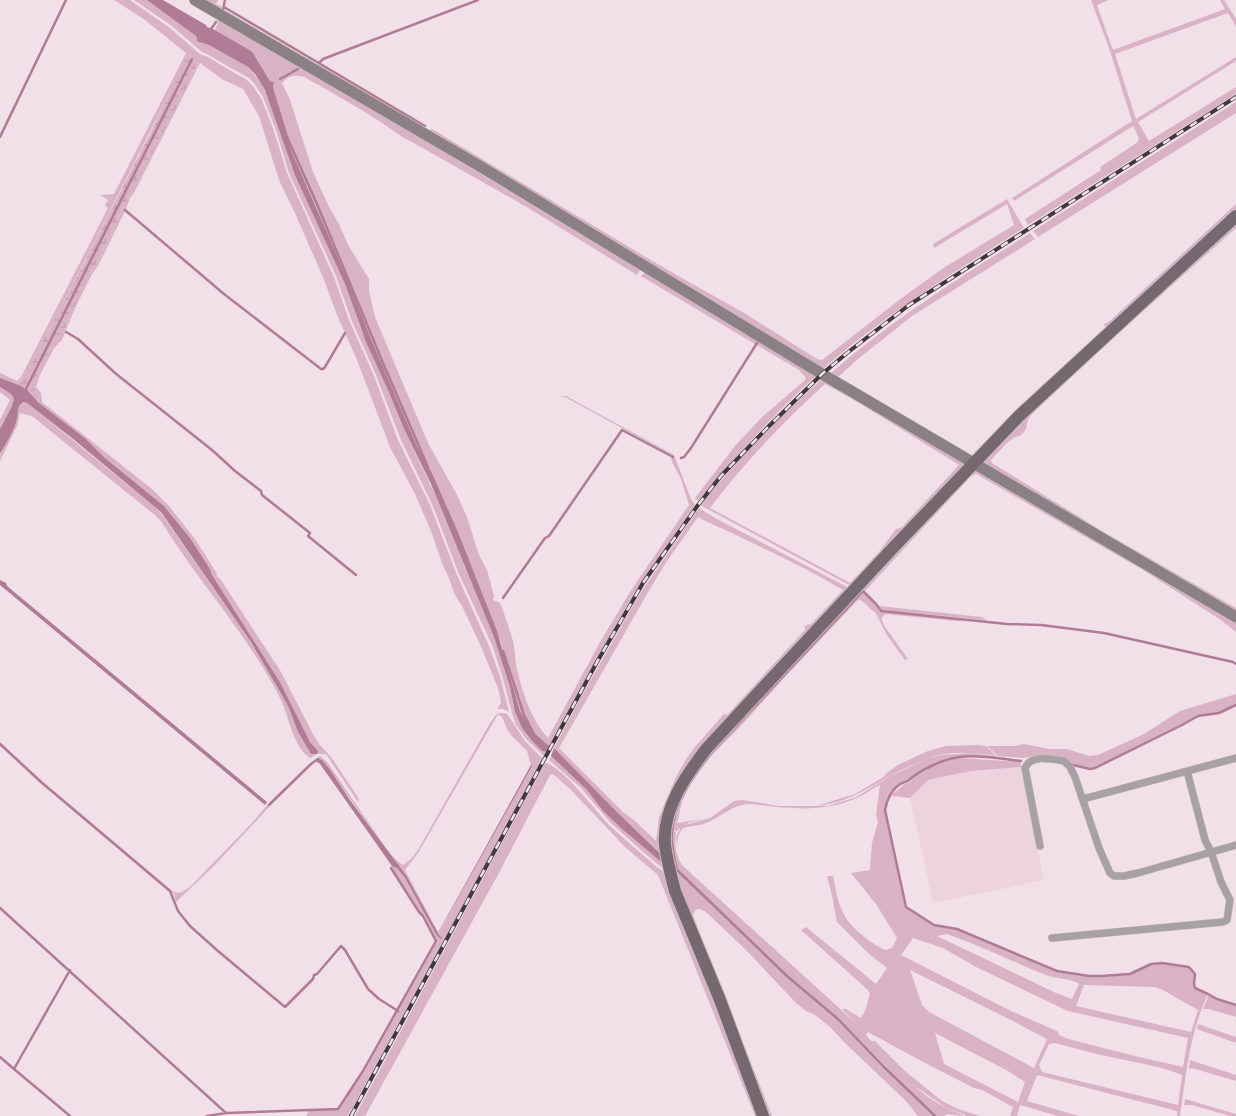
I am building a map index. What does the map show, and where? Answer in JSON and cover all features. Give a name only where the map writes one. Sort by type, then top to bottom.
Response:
[{"type":"main road","points":[[195,0],[490,172],[822,374],[1236,617]]},
{"type":"main road","points":[[763,1116],[720,1000],[675,890],[670,873],[665,844],[666,828],[668,816],[679,790],[688,773],[707,748],[891,550],[975,464],[1019,416],[1236,216]]},
{"type":"street","points":[[1082,799],[1236,758]]},
{"type":"street","points":[[1040,846],[1027,787],[1025,768],[1027,763],[1042,759],[1064,761],[1070,767],[1075,777],[1099,848],[1110,873],[1114,876],[1124,876],[1236,845]]},
{"type":"street","points":[[1052,938],[1223,922],[1227,920],[1230,900],[1221,882],[1211,852],[1205,840],[1187,771]]},
{"type":"shaded area","points":[[147,0],[163,0],[207,27],[251,51],[270,81],[274,82],[273,86],[276,99],[291,150],[349,283],[371,339],[417,446],[432,473],[458,532],[497,631],[520,711],[533,732],[549,746],[550,748],[548,752],[542,751],[532,741],[522,728],[515,712],[510,687],[494,637],[431,484],[404,429],[366,342],[345,284],[295,175],[265,90],[255,74],[248,67],[209,45],[198,42],[196,36]]},
{"type":"shaded area","points":[[0,378],[21,386],[28,391],[39,403],[86,439],[105,458],[164,506],[190,538],[280,682],[310,742],[318,751],[317,754],[311,754],[298,732],[289,708],[251,642],[161,512],[27,403],[23,402],[19,406],[14,428],[0,454],[0,429],[14,399],[11,394],[0,387]]},
{"type":"shaded area","points":[[0,580],[6,583],[7,586],[267,802],[265,805],[0,585]]},
{"type":"shaded area","points":[[554,748],[662,855],[662,861],[660,861],[622,829],[603,811],[587,790],[551,756]]},
{"type":"shaded area","points":[[318,758],[328,767],[350,800],[406,875],[438,933],[531,765],[532,766],[438,934],[442,938],[441,939],[437,936],[405,878],[397,868],[392,866],[320,764],[316,761]]},
{"type":"shaded area","points":[[1021,767],[1044,880],[933,903],[910,798],[928,780],[971,771]]},
{"type":"green space","points":[[114,0],[130,0],[170,28],[200,54],[208,57],[247,80],[261,98],[274,131],[287,173],[334,277],[349,320],[374,376],[398,440],[430,505],[457,575],[489,646],[500,676],[509,712],[503,709],[497,709],[501,702],[498,688],[479,642],[462,606],[455,595],[431,531],[415,494],[390,447],[323,277],[279,180],[259,116],[243,89],[222,79],[200,63],[134,193],[130,198],[99,264],[91,276],[76,306],[62,340],[54,348],[39,377],[36,387],[41,393],[42,402],[152,489],[169,506],[195,539],[217,576],[281,672],[314,736],[331,757],[359,799],[358,802],[326,754],[317,754],[310,758],[300,747],[293,734],[279,696],[259,662],[232,621],[156,516],[32,416],[20,413],[17,426],[0,461],[4,445],[17,419],[19,406],[23,402],[27,403],[155,507],[161,513],[251,642],[289,708],[298,732],[311,754],[318,751],[310,742],[280,682],[190,538],[164,506],[105,458],[86,439],[39,403],[33,384],[52,346],[64,331],[86,280],[96,265],[121,212],[198,63],[189,55],[57,315],[21,381],[13,383],[0,378],[0,373],[17,381],[21,377],[108,208],[105,205],[108,200],[100,195],[114,194],[186,53],[145,20]]},
{"type":"green space","points":[[134,0],[147,0],[186,28],[196,36],[198,40],[248,67],[260,82],[269,98],[291,164],[345,284],[362,332],[404,429],[437,499],[494,637],[510,687],[515,712],[522,728],[532,741],[542,751],[548,752],[545,757],[527,740],[516,725],[492,645],[459,574],[432,504],[401,440],[376,375],[351,319],[336,276],[289,173],[276,130],[263,97],[249,78],[202,52],[172,26]]},
{"type":"green space","points":[[201,0],[218,0],[216,4],[222,7],[221,9],[309,60],[309,62],[315,63],[425,127],[422,129]]},
{"type":"green space","points":[[1091,0],[1109,0],[1097,5],[1113,50],[1225,9],[1220,0],[1224,0],[1236,19],[1236,26],[1228,13],[1115,54],[1136,119],[1236,57],[1236,61],[1138,122],[1149,141],[1236,87],[1236,94],[1028,225],[1025,219],[1101,170],[1100,167],[1138,142],[1139,138],[1133,126],[1014,201],[1012,198],[1132,121],[1109,48]]},
{"type":"green space","points":[[218,17],[640,270],[637,275],[525,206],[403,137],[365,112],[304,77],[292,76],[282,83],[290,100],[313,172],[348,245],[369,279],[369,291],[375,317],[428,443],[458,497],[467,517],[479,555],[487,570],[494,596],[493,600],[500,603],[514,644],[516,665],[524,694],[536,722],[548,738],[599,644],[630,592],[689,505],[681,479],[670,455],[673,456],[565,397],[559,396],[566,396],[674,455],[691,499],[695,505],[629,602],[585,680],[550,748],[533,732],[520,711],[501,642],[458,532],[432,473],[417,446],[371,339],[349,283],[291,150],[276,99],[273,85],[274,82],[270,81],[253,53],[215,30],[218,23]]},
{"type":"green space","points":[[188,55],[198,62],[178,104],[121,212],[96,265],[86,280],[62,336],[52,346],[33,384],[39,403],[28,391],[13,383],[18,383],[21,381],[57,315],[150,134]]},
{"type":"green space","points":[[1236,102],[1236,113],[1038,237],[1033,231]]},
{"type":"green space","points":[[432,129],[666,269],[744,313],[817,359],[822,360],[903,297],[945,267],[1014,225],[1007,204],[934,248],[933,244],[1007,199],[1024,228],[895,312],[846,349],[823,369],[429,131]]},
{"type":"green space","points":[[1236,204],[1236,211],[1107,327],[1103,325],[1111,320]]},
{"type":"green space","points":[[1236,223],[1236,228],[1093,356],[1034,412],[1028,419],[1026,429],[1023,433],[1007,443],[991,460],[992,463],[1102,531],[1236,608],[1236,612],[986,466],[983,462],[1025,416]]},
{"type":"green space","points":[[1030,233],[1035,239],[912,316],[838,377],[831,373],[903,317],[953,282]]},
{"type":"green space","points":[[646,272],[817,375],[755,436],[698,501],[695,498],[735,446],[762,417],[806,378],[799,370],[757,345],[757,342],[755,344],[641,276]]},
{"type":"green space","points":[[823,378],[963,462],[964,465],[853,587],[700,505],[744,455]],"holes":[[[825,384],[856,401],[959,465],[902,527],[896,529],[879,552],[850,583],[710,508],[764,443]]]},
{"type":"green space","points":[[0,387],[11,394],[14,399],[0,429],[0,420],[10,400],[0,392]]},
{"type":"green space","points":[[977,470],[1236,620],[1236,632],[1221,620],[1143,570],[976,474],[970,477],[865,591],[863,589],[860,593],[858,590],[971,471]]},
{"type":"green space","points":[[699,508],[717,519],[851,589],[675,793],[665,857],[617,812],[554,748],[639,595]],"holes":[[[698,517],[789,561],[843,590],[811,624],[805,626],[805,630],[727,715],[724,714],[694,748],[675,779],[659,817],[656,841],[623,812],[559,748],[667,561]]]},
{"type":"green space","points":[[856,592],[860,594],[778,681],[861,594],[877,610],[885,627],[908,659],[905,660],[887,635],[875,612],[859,599],[739,728],[703,764],[776,684],[762,698],[708,758],[697,771],[681,798],[671,829],[671,819],[690,775]]},
{"type":"green space","points":[[863,592],[876,604],[880,612],[970,620],[957,621],[886,614],[882,617],[882,620],[877,610],[861,594]]},
{"type":"green space","points":[[879,606],[982,617],[986,620],[881,610]]},
{"type":"green space","points":[[1236,694],[1236,704],[1218,713],[1198,716],[1095,767],[1090,768],[1073,765],[1066,760],[1036,756],[1023,758],[998,756],[987,746],[1015,746],[1024,744],[1049,749],[1067,749],[1089,756],[1098,755],[1144,734],[1180,711]]},
{"type":"green space","points":[[499,713],[505,713],[508,715],[525,741],[543,759],[348,1116],[306,1116],[309,1110],[338,1110],[364,1072],[437,941],[424,915],[391,867],[392,865],[397,868],[405,878],[437,936],[441,939],[442,938],[438,935],[531,766],[527,751],[508,731],[502,717],[499,715],[497,716],[418,853],[405,870],[438,933],[406,875],[392,856],[403,865],[411,859],[418,850],[490,723]]},
{"type":"green space","points":[[0,742],[41,780],[171,890],[179,893],[190,887],[252,823],[269,803],[306,767],[320,756],[327,762],[387,849],[320,758],[318,758],[269,805],[270,806],[214,866],[176,902],[174,894],[170,890],[59,796],[0,744]]},
{"type":"green space","points":[[946,746],[986,746],[996,756],[973,753],[1021,760],[974,755],[953,757],[926,769],[899,785],[892,791],[886,803],[886,817],[905,907],[934,926],[957,930],[1057,972],[1089,977],[1101,977],[1130,975],[1151,964],[1189,967],[1195,974],[1193,984],[1195,989],[1208,994],[1193,1038],[1180,1116],[1177,1116],[1177,1111],[1037,1075],[1027,1101],[1079,1116],[1058,1116],[1020,1105],[1017,1116],[1010,1116],[1013,1107],[982,1090],[974,1088],[925,1063],[868,1032],[866,1035],[871,1041],[875,1041],[905,1071],[942,1101],[958,1109],[980,1116],[967,1116],[945,1107],[965,1116],[945,1114],[946,1116],[936,1116],[838,1018],[787,975],[678,870],[675,858],[673,831],[676,832],[675,841],[677,855],[681,864],[859,1026],[842,1009],[846,1009],[861,1018],[865,1011],[870,994],[868,990],[801,930],[806,927],[876,984],[887,968],[868,953],[837,922],[827,876],[833,876],[839,903],[843,913],[853,927],[864,937],[881,948],[886,950],[892,948],[897,938],[876,904],[851,873],[870,870],[872,843],[878,822],[876,814],[880,785],[859,797],[832,806],[818,808],[791,808],[750,804],[738,806],[706,823],[682,829],[678,836],[677,846],[676,837],[681,827],[677,831],[673,830],[674,822],[683,798],[677,823],[702,819],[685,825],[710,818],[734,801],[743,800],[779,806],[816,806],[855,794],[882,778],[898,765],[928,751]],"holes":[[[968,753],[942,755],[929,758],[937,755]],[[922,761],[891,776],[856,797],[828,806],[816,806],[831,804],[858,794],[896,773]],[[947,934],[1046,975],[1079,984],[1072,999],[1056,993],[937,936]],[[913,938],[943,948],[976,967],[1068,1011],[1188,1038],[1183,1067],[1068,1039],[1059,1035],[1057,1031],[1011,1011],[901,955]],[[910,970],[1047,1039],[1034,1068],[929,1012],[922,1005]],[[1084,985],[1155,987],[1198,1010],[1191,1032],[1076,1006]],[[935,1033],[1008,1071],[1025,1082],[1018,1102],[944,1064]],[[1055,1043],[1100,1055],[1166,1069],[1182,1075],[1178,1105],[1042,1072],[1039,1065],[1049,1044]],[[916,1087],[945,1107],[927,1096]]]},
{"type":"green space","points":[[551,756],[587,790],[603,811],[622,829],[660,861],[662,861],[665,869],[643,852],[610,822],[581,788],[549,760]]},
{"type":"green space","points":[[959,758],[1021,762],[1021,767],[971,771],[928,780],[910,798],[891,796],[906,783],[910,782],[927,769],[939,763]]},
{"type":"green space","points":[[545,763],[561,772],[609,825],[627,842],[666,873],[760,1116],[755,1116],[658,875],[625,847],[570,789],[553,774],[550,775],[500,871],[365,1116],[355,1116]]},
{"type":"green space","points":[[677,871],[786,976],[837,1019],[934,1116],[918,1116],[906,1101],[830,1027],[796,1003],[747,951],[706,912],[700,909],[695,910],[693,915],[772,1116],[768,1116],[687,909],[675,874]]},
{"type":"green space","points":[[1209,994],[1217,1000],[1236,1006],[1236,1017],[1209,1009],[1203,1009]]},
{"type":"green space","points":[[1198,1024],[1236,1037],[1236,1043],[1197,1029]]},
{"type":"green space","points":[[1190,1060],[1236,1075],[1236,1081],[1192,1068],[1189,1069]]},
{"type":"green space","points":[[1185,1099],[1236,1114],[1236,1116],[1230,1116],[1192,1105],[1184,1105]]},
{"type":"waterway","points":[[0,137],[66,0]]},
{"type":"waterway","points":[[223,10],[225,0]]},
{"type":"waterway","points":[[319,63],[323,59],[478,0]]},
{"type":"waterway","points":[[224,7],[425,126]]},
{"type":"waterway","points":[[211,29],[216,22]]},
{"type":"waterway","points":[[25,391],[192,59]]},
{"type":"waterway","points":[[280,79],[298,69]]},
{"type":"waterway","points":[[274,95],[287,137],[317,204],[428,467]]},
{"type":"waterway","points":[[125,210],[224,294],[321,369],[325,367],[345,333]]},
{"type":"waterway","points":[[66,332],[78,339],[115,373],[261,491],[262,495],[310,533],[308,536],[356,575]]},
{"type":"waterway","points":[[681,458],[684,457],[691,448],[757,343]]},
{"type":"waterway","points":[[503,598],[545,538],[549,536],[622,430],[673,457]]},
{"type":"waterway","points":[[935,1116],[884,1067],[838,1019],[787,976],[677,870],[672,843],[673,822],[676,811],[692,779],[713,751],[863,591],[881,611],[1007,624],[1041,625],[1104,633],[1233,662],[1236,664]]},
{"type":"waterway","points":[[503,651],[524,715],[534,734]]},
{"type":"waterway","points":[[1073,765],[1090,769],[1095,768],[1198,716],[1219,713],[1236,705]]},
{"type":"waterway","points":[[0,744],[41,782],[170,891],[178,911],[190,926],[285,1007],[313,979],[314,975],[317,974],[341,946],[345,950],[368,989],[379,999],[398,1011]]},
{"type":"waterway","points":[[1021,761],[973,756],[952,758],[920,772],[894,789],[888,799],[885,810],[906,907],[934,925],[957,929],[1057,971],[1089,976],[1101,976],[1130,974],[1151,964],[1162,963],[1189,967],[1195,974],[1195,988],[1217,999],[1236,1005]]},
{"type":"waterway","points":[[269,805],[318,759]]},
{"type":"waterway","points":[[207,1116],[226,1113],[338,1109],[363,1071],[436,941],[423,916],[391,868]]},
{"type":"waterway","points":[[0,908],[226,1113]]},
{"type":"waterway","points":[[70,970],[14,1069],[70,1116]]},
{"type":"waterway","points":[[0,1057],[14,1069]]},
{"type":"railway","points":[[351,1116],[597,662],[643,583],[698,505],[721,476],[822,374],[909,305],[1236,97]]}]
